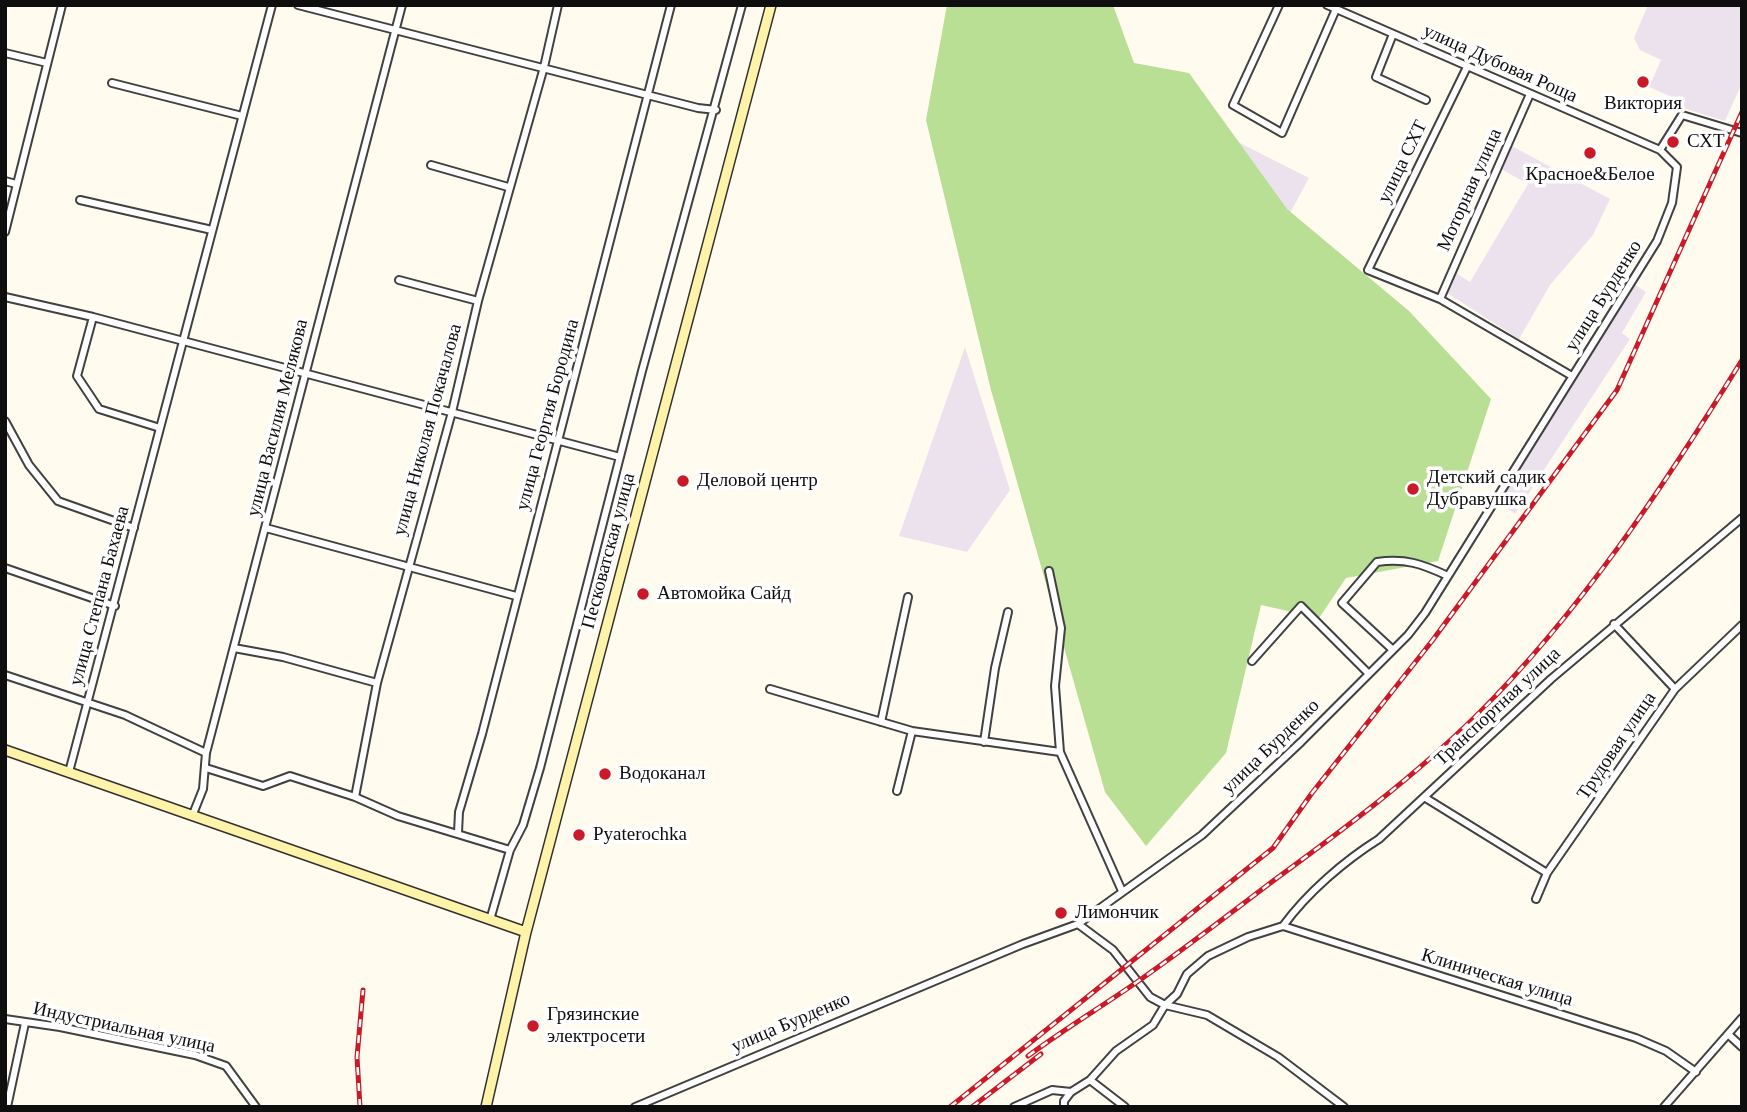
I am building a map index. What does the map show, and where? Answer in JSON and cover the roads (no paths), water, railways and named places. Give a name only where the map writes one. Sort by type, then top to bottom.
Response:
[{"type":"main road","name":"Песковатская улица","points":[[486,1107],[526,932],[771,5]]},
{"type":"main road","points":[[5,750],[526,932]]},
{"type":"street","points":[[5,232],[62,5]]},
{"type":"street","name":"улица Степана Бахаева","points":[[69,772],[185,342],[272,5]]},
{"type":"street","points":[[298,5],[698,108],[716,110]]},
{"type":"street","name":"улица Василия Мелякова","points":[[192,814],[202,789],[206,752],[401,5]]},
{"type":"street","name":"улица Николая Покачалова","points":[[355,797],[377,683],[452,412],[478,301],[544,67],[558,5]]},
{"type":"street","name":"улица Георгия Бородина","points":[[458,833],[459,812],[671,5]]},
{"type":"street","points":[[490,920],[510,850],[523,825],[540,768],[620,457],[716,110],[742,5]]},
{"type":"street","points":[[1279,5],[1233,105],[1283,132],[1336,9]]},
{"type":"street","name":"улица Дубовая Роща","points":[[1327,5],[1660,150]]},
{"type":"street","points":[[1393,34],[1376,77],[1426,100]]},
{"type":"street","points":[[5,53],[47,62]]},
{"type":"street","name":"улица СХТ","points":[[1440,299],[1367,270],[1467,67]]},
{"type":"street","points":[[112,82],[242,116]]},
{"type":"street","name":"Моторная улица","points":[[1440,299],[1530,94]]},
{"type":"street","points":[[1660,150],[1682,115],[1742,133]]},
{"type":"street","name":"улица Бурденко","points":[[635,1107],[1023,944],[1078,924],[1202,835],[1369,674],[1425,613],[1657,241],[1672,203],[1677,167],[1660,150]]},
{"type":"street","points":[[431,165],[508,187]]},
{"type":"street","points":[[5,181],[16,184]]},
{"type":"street","points":[[80,200],[212,230]]},
{"type":"street","name":"улица Николая Покачалова","points":[[399,280],[478,301]]},
{"type":"street","points":[[5,297],[93,317],[620,457]]},
{"type":"street","points":[[1440,299],[1572,376]]},
{"type":"street","points":[[93,317],[77,376],[99,409],[160,428]]},
{"type":"street","points":[[5,421],[29,465],[58,501],[134,528]]},
{"type":"street","name":"Транспортная улица","points":[[1283,926],[1295,909],[1424,797],[1614,624],[1742,518]]},
{"type":"street","points":[[266,528],[516,596]]},
{"type":"street","points":[[1393,650],[1342,603],[1377,562],[1402,559],[1422,564],[1448,576]]},
{"type":"street","points":[[5,568],[115,606]]},
{"type":"street","points":[[1049,571],[1061,628],[1055,686],[1059,752],[1122,891]]},
{"type":"street","points":[[881,722],[908,597]]},
{"type":"street","points":[[1252,661],[1301,606],[1369,674]]},
{"type":"street","points":[[984,742],[995,668],[1008,612]]},
{"type":"street","points":[[1614,624],[1675,690]]},
{"type":"street","name":"Трудовая улица","points":[[1536,899],[1547,873],[1675,690],[1742,625]]},
{"type":"street","points":[[234,648],[283,657],[377,683]]},
{"type":"street","points":[[5,675],[88,702],[206,752]]},
{"type":"street","points":[[770,689],[912,731],[1059,752]]},
{"type":"street","points":[[897,791],[912,731]]},
{"type":"street","points":[[206,768],[263,786],[290,776],[355,797],[398,816],[510,850]]},
{"type":"street","points":[[1424,797],[1547,873]]},
{"type":"street","points":[[1078,924],[1113,950],[1150,997],[1165,1005],[1207,1015],[1278,1057],[1344,1107]]},
{"type":"street","points":[[1064,1107],[1064,1101],[1071,1092],[1090,1080],[1116,1051],[1153,1025],[1165,1005],[1177,994],[1187,974],[1208,956],[1248,937],[1283,926]]},
{"type":"street","name":"Клиническая улица","points":[[1283,926],[1636,1038],[1666,1051],[1696,1072]]},
{"type":"street","points":[[1664,1107],[1742,1018]]},
{"type":"street","name":"Индустриальная улица","points":[[5,1020],[195,1055],[226,1066],[256,1107]]},
{"type":"street","points":[[7,1107],[25,1023]]},
{"type":"street","points":[[1729,1035],[1742,1047]]},
{"type":"street","points":[[1090,1080],[1125,1107]]},
{"type":"street","points":[[1014,1107],[1052,1090],[1071,1092]]},
{"type":"railway","points":[[950,1107],[1273,848],[1312,793],[1432,641],[1617,390],[1742,112]]},
{"type":"railway","points":[[1028,1056],[1154,970],[1352,822],[1429,760],[1477,715],[1552,633],[1620,545],[1742,360]]},
{"type":"railway","points":[[360,1107],[357,1057],[363,990]]},
{"type":"railway","points":[[972,1107],[1041,1054]]},
{"type":"place","name":"Виктория","points":[[1643,82]]},
{"type":"place","name":"СХТ","points":[[1673,142]]},
{"type":"place","name":"Красное&Белое","points":[[1590,153]]},
{"type":"place","name":"Деловой центр","points":[[683,481]]},
{"type":"place","name":"Детский садик Дубравушка","points":[[1413,489]]},
{"type":"place","name":"Автомойка Сайд","points":[[643,594]]},
{"type":"place","name":"Водоканал","points":[[605,774]]},
{"type":"place","name":"Pyaterochka","points":[[579,835]]},
{"type":"place","name":"Лимончик","points":[[1061,913]]},
{"type":"place","name":"Грязинские электросети","points":[[533,1026]]}]
